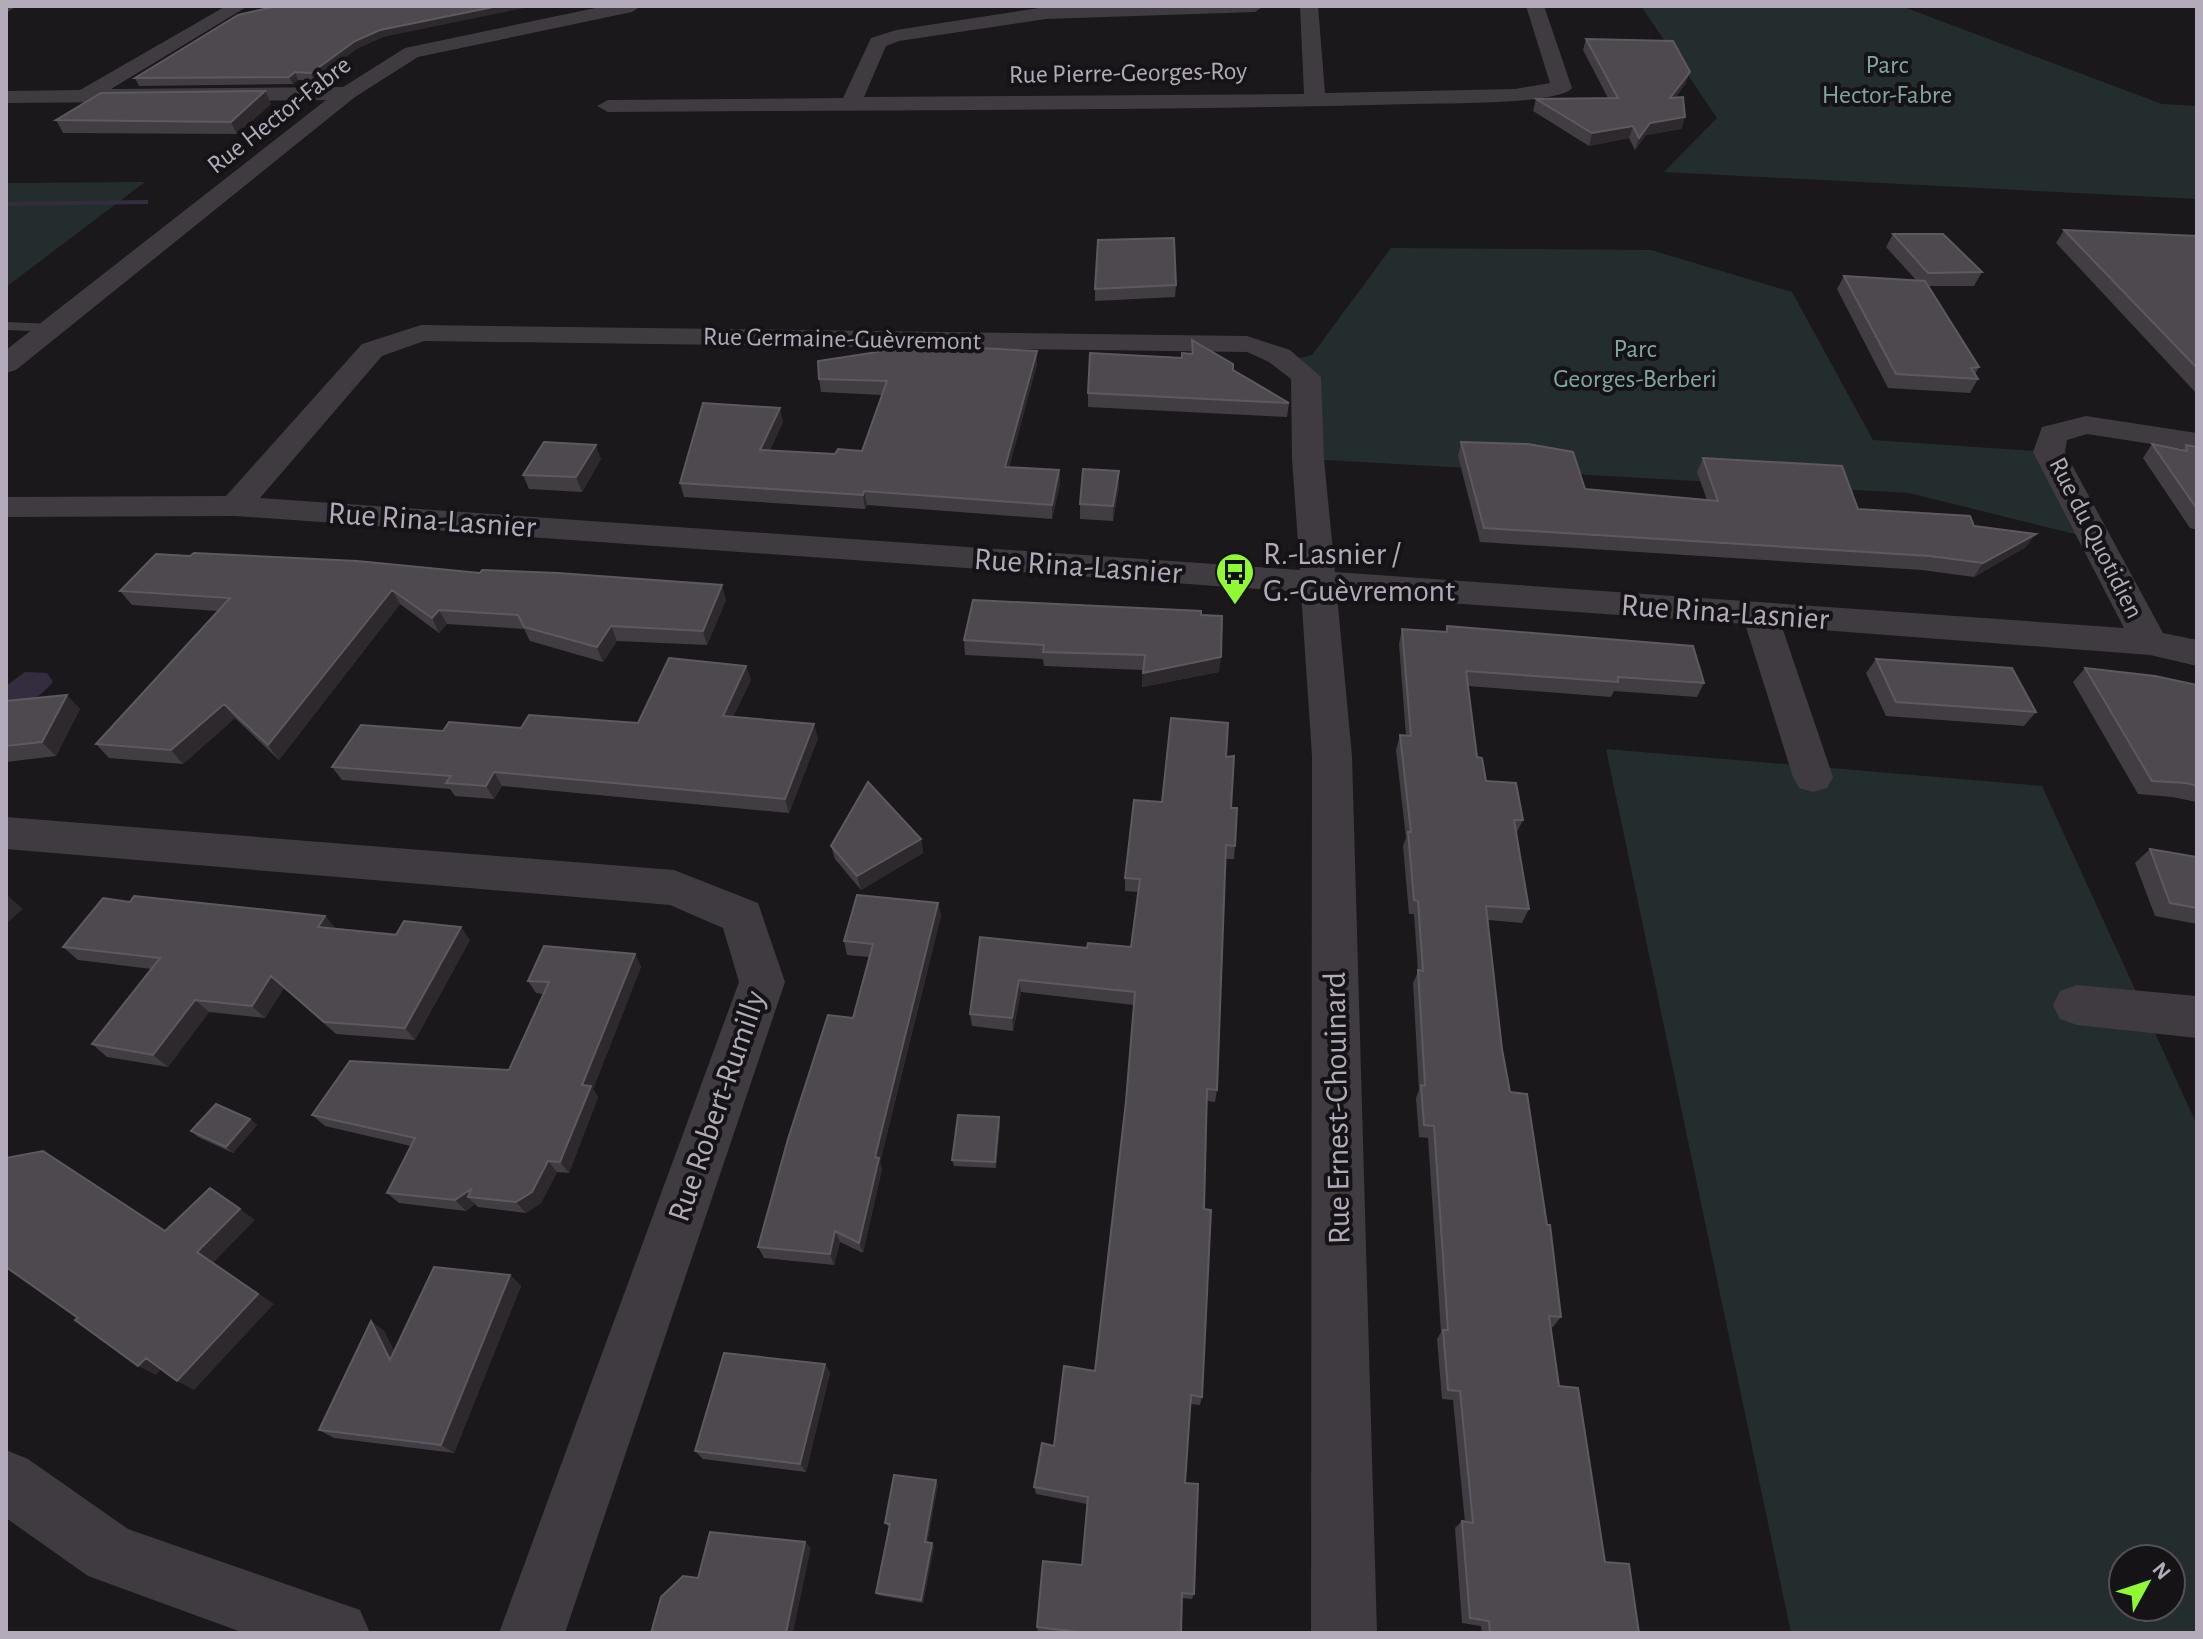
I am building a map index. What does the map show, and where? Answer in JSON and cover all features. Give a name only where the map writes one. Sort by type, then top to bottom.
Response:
[{"type":"street","points":[[85,96],[239,6]]},
{"type":"street","name":"Rue Hector-Fabre","points":[[6,364],[348,93],[412,52],[632,6]]},
{"type":"street","points":[[851,104],[878,42],[896,36],[1046,13],[1255,6]]},
{"type":"street","points":[[1309,6],[1315,100]]},
{"type":"street","name":"Rue Pierre-Georges-Roy","points":[[608,106],[1315,100],[1515,95],[1562,88],[1535,6]]},
{"type":"street","points":[[6,97],[348,93]]},
{"type":"street","name":"Rue Germaine-Guèvremont","points":[[235,506],[372,350],[421,333],[1247,344],[1270,349],[1291,360],[1306,377],[1317,583]]},
{"type":"street","name":"Rue du Quotidien","points":[[2150,643],[2049,452],[2053,434],[2086,425],[2197,442]]},
{"type":"street","name":"Rue Rina-Lasnier","points":[[6,507],[235,506],[2150,643],[2197,653]]},
{"type":"street","name":"Rue Ernest-Chouinard","points":[[1317,583],[1332,756],[1344,1633]]},
{"type":"street","points":[[1760,615],[1813,777]]},
{"type":"street","name":"Rue Robert-Rumilly","points":[[6,833],[674,888],[742,916],[762,982],[532,1633]]},
{"type":"street","points":[[2077,1005],[2197,1017]]},
{"type":"street","points":[[6,1481],[110,1554],[337,1633]]},
{"type":"lane","points":[[6,326],[52,328]]},
{"type":"green space","name":"Parc Hector-Fabre","points":[[1641,6],[1901,6],[2162,104],[2197,106],[2197,199],[1664,172],[1717,118]]},
{"type":"green space","points":[[145,182],[6,287],[6,183]]},
{"type":"green space","name":"Parc Georges-Berberi","points":[[1391,248],[1651,250],[1792,292],[1873,440],[2049,452],[2095,539],[1909,493],[1308,459],[1291,360],[1312,355]]},
{"type":"green space","points":[[1606,749],[2042,786],[2197,1125],[2197,1633],[1791,1633]]},
{"type":"shaded area","points":[[25,672],[47,673],[53,682],[32,700],[20,704],[6,703],[6,686]]},
{"type":"building","points":[[277,6],[498,6],[380,30],[355,41],[311,73],[295,72],[289,77],[135,78],[238,15]]},
{"type":"building","points":[[1586,39],[1673,41],[1690,72],[1670,98],[1683,97],[1685,117],[1650,123],[1639,138],[1633,126],[1592,133],[1536,99],[1618,98]]},
{"type":"building","points":[[265,91],[231,122],[56,120],[101,93]]},
{"type":"building","points":[[2064,230],[2197,236],[2197,368]]},
{"type":"building","points":[[1893,234],[1943,234],[1982,272],[1928,273]]},
{"type":"building","points":[[1174,238],[1176,285],[1095,289],[1098,240]]},
{"type":"building","points":[[1844,276],[1925,281],[1979,367],[1971,368],[1978,379],[1896,374]]},
{"type":"building","points":[[1192,340],[1233,364],[1233,370],[1289,403],[1088,393],[1090,353],[1182,358],[1182,353],[1193,354]]},
{"type":"building","points":[[923,345],[1037,351],[1005,467],[1059,470],[1052,505],[864,491],[863,495],[680,483],[703,403],[780,408],[760,450],[835,454],[838,449],[862,451],[887,381],[819,379],[818,361]]},
{"type":"building","points":[[544,442],[596,445],[576,477],[523,475]]},
{"type":"building","points":[[1461,442],[1528,444],[1573,452],[1585,489],[1718,501],[1703,458],[1842,466],[1858,509],[1970,516],[1974,526],[2036,534],[1983,563],[1930,556],[1484,528]]},
{"type":"building","points":[[2152,444],[2187,451],[2186,445],[2197,447],[2197,509]]},
{"type":"building","points":[[1083,469],[1119,471],[1113,506],[1080,504]]},
{"type":"building","points":[[194,553],[357,561],[480,573],[482,570],[558,573],[722,585],[703,631],[611,626],[597,647],[524,627],[518,615],[439,610],[432,618],[392,590],[268,745],[224,704],[171,750],[96,744],[230,598],[120,591],[156,554],[190,556]]},
{"type":"building","points":[[973,600],[1201,611],[1201,615],[1222,616],[1221,657],[1143,673],[1145,655],[1043,652],[1044,645],[964,640]]},
{"type":"building","points":[[1447,626],[1693,646],[1704,683],[1618,677],[1618,682],[1466,671],[1477,757],[1482,758],[1486,781],[1516,783],[1523,820],[1514,820],[1529,909],[1486,906],[1502,1049],[1510,1092],[1527,1094],[1547,1225],[1550,1225],[1561,1317],[1549,1316],[1559,1386],[1578,1388],[1605,1562],[1629,1564],[1639,1633],[1490,1633],[1489,1621],[1470,1618],[1462,1521],[1473,1523],[1460,1391],[1448,1390],[1443,1330],[1448,1330],[1434,1126],[1424,1125],[1421,1085],[1425,1086],[1418,970],[1423,971],[1418,901],[1414,900],[1408,832],[1411,832],[1400,735],[1411,736],[1402,629],[1447,632]]},
{"type":"building","points":[[669,658],[746,666],[723,716],[814,724],[785,799],[494,772],[486,786],[446,783],[451,776],[332,767],[361,725],[443,731],[449,722],[521,728],[529,715],[638,723]]},
{"type":"building","points":[[1876,659],[2012,668],[2036,712],[1896,702]]},
{"type":"building","points":[[2085,668],[2155,676],[2197,685],[2197,786],[2152,781]]},
{"type":"building","points":[[67,695],[42,742],[6,746],[6,701]]},
{"type":"building","points":[[1171,718],[1228,723],[1226,757],[1234,756],[1231,808],[1237,808],[1235,846],[1226,845],[1217,1090],[1207,1089],[1204,1209],[1211,1210],[1202,1397],[1191,1395],[1185,1483],[1198,1484],[1194,1594],[1182,1593],[1181,1633],[1077,1633],[1037,1627],[1043,1561],[1082,1565],[1088,1497],[1034,1487],[1042,1443],[1054,1446],[1064,1366],[1095,1371],[1126,1101],[1135,992],[1019,980],[1012,1018],[970,1014],[980,937],[1087,948],[1088,943],[1131,947],[1140,879],[1125,878],[1134,800],[1162,802]]},
{"type":"building","points":[[868,782],[921,839],[857,876],[831,846]]},
{"type":"building","points":[[2150,849],[2197,857],[2197,908],[2170,903]]},
{"type":"building","points":[[857,895],[938,903],[875,1157],[879,1158],[859,1243],[835,1231],[830,1254],[758,1247],[788,1139],[828,1015],[853,1018],[873,944],[844,941]]},
{"type":"building","points":[[134,896],[325,916],[318,927],[396,935],[404,921],[461,927],[405,1028],[324,1022],[271,976],[252,1006],[195,1000],[153,1055],[92,1044],[160,958],[63,947],[103,898],[130,902]]},
{"type":"building","points":[[544,946],[635,954],[582,1085],[591,1086],[560,1162],[548,1161],[532,1192],[516,1202],[468,1197],[471,1189],[455,1200],[387,1193],[415,1138],[312,1115],[350,1061],[509,1070],[549,982],[528,981]]},
{"type":"building","points":[[216,1104],[250,1119],[226,1147],[191,1131]]},
{"type":"building","points":[[958,1115],[999,1117],[995,1162],[952,1160]]},
{"type":"building","points":[[43,1151],[165,1231],[210,1188],[240,1209],[197,1252],[258,1294],[177,1381],[146,1358],[138,1366],[6,1267],[6,1158]]},
{"type":"building","points":[[434,1267],[510,1275],[441,1445],[319,1430],[371,1321],[390,1360]]},
{"type":"building","points":[[724,1353],[825,1364],[800,1464],[695,1451]]},
{"type":"building","points":[[894,1475],[936,1480],[925,1542],[932,1543],[921,1600],[876,1593],[890,1524],[885,1523]]},
{"type":"building","points":[[710,1532],[805,1542],[786,1633],[651,1633],[661,1597],[683,1576],[698,1578]]},
{"type":"waterway","points":[[6,204],[145,202]]},
{"type":"place","name":"R.-Lasnier / G.-Guèvremont","points":[[1235,606]]}]
